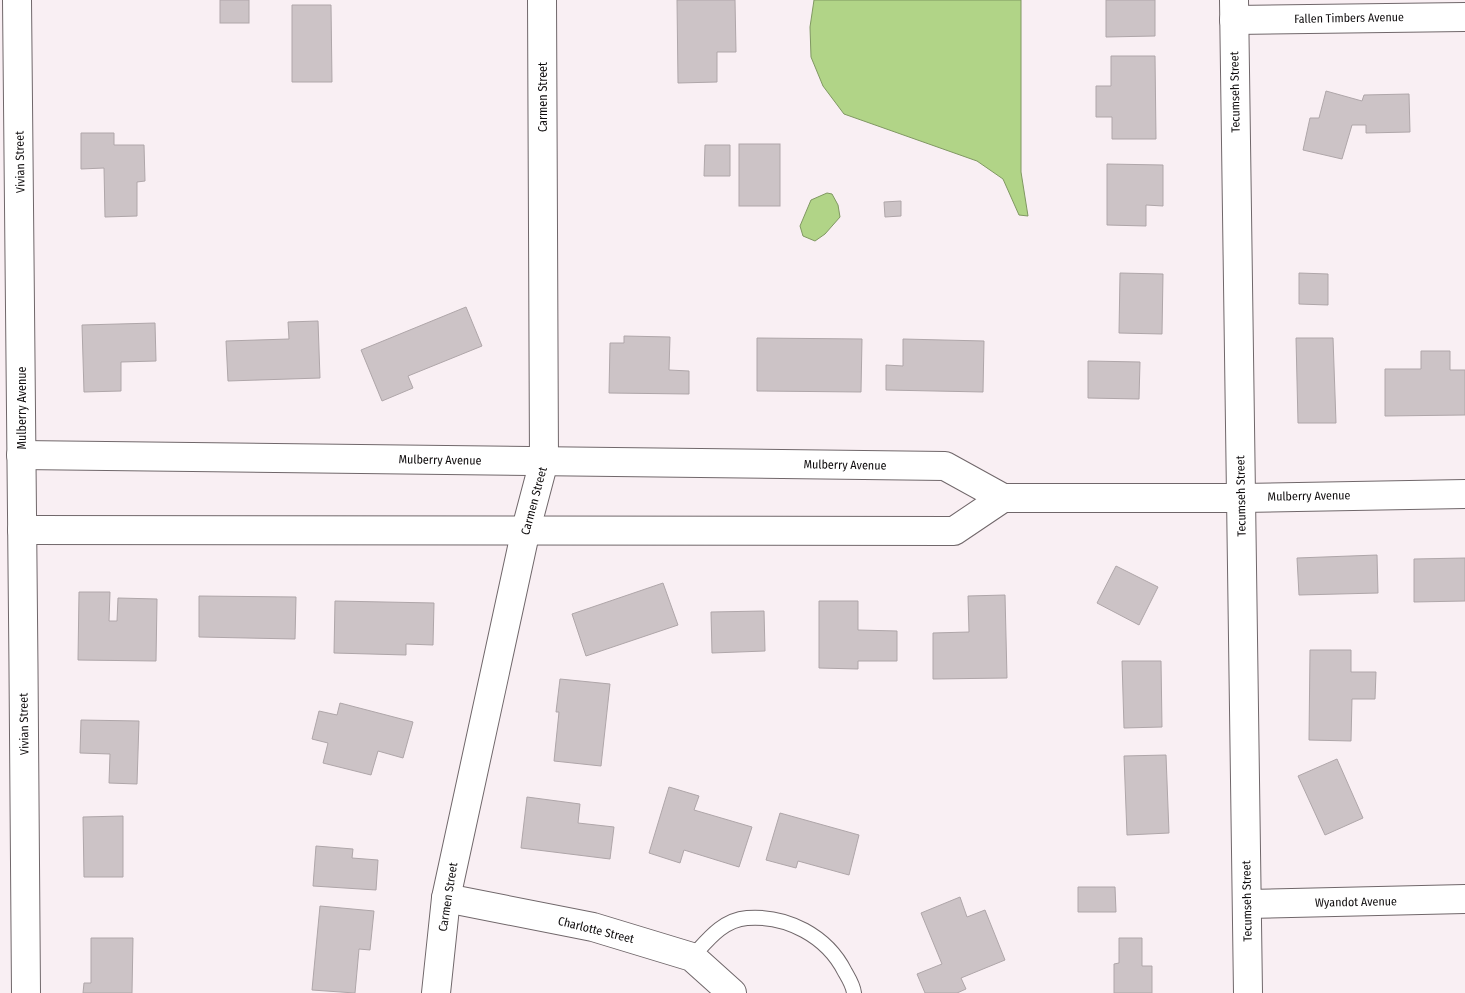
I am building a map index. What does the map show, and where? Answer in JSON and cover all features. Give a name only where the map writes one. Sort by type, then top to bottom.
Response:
[{"type":"street","name":"Vivian Street","points":[[11,325],[17,0]]},
{"type":"street","name":"Carmen Street","points":[[436,993],[446,898],[526,529],[544,461],[542,0]]},
{"type":"street","name":"Fallen Timbers Avenue","points":[[1234,10],[1465,17]]},
{"type":"street","name":"Tecumseh Street","points":[[1234,10],[1248,993]]},
{"type":"street","name":"Mulberry Avenue","points":[[11,325],[21,455],[945,466],[1003,498],[1241,498],[1465,494]]},
{"type":"street","name":"Vivian Street","points":[[21,455],[26,993]]},
{"type":"street","points":[[22,530],[526,529],[954,531],[1003,498]]},
{"type":"street","name":"Charlotte Street","points":[[446,898],[593,927],[692,957],[732,993]]},
{"type":"street","name":"Wyandot Avenue","points":[[1247,904],[1465,899]]},
{"type":"lane","points":[[692,957],[717,930],[746,918],[778,921],[811,933],[837,957],[853,987],[854,993]]},
{"type":"shaded area","points":[[814,0],[1021,0],[1021,172],[1028,216],[1019,215],[1003,179],[977,161],[844,114],[823,86],[811,57],[810,27]]},
{"type":"shaded area","points":[[827,193],[832,194],[838,205],[840,217],[825,234],[815,241],[803,236],[800,226],[811,200]]},
{"type":"building","points":[[220,0],[249,0],[249,23],[220,23]]},
{"type":"building","points":[[677,0],[735,0],[736,52],[717,52],[717,82],[678,83]]},
{"type":"building","points":[[1106,0],[1155,0],[1155,36],[1106,37]]},
{"type":"building","points":[[292,5],[331,5],[332,82],[292,82]]},
{"type":"building","points":[[1111,56],[1155,56],[1156,139],[1112,139],[1112,117],[1096,117],[1096,86],[1111,86]]},
{"type":"building","points":[[1326,91],[1362,101],[1364,95],[1409,94],[1410,132],[1366,133],[1366,125],[1352,125],[1342,159],[1303,150],[1310,118],[1319,118]]},
{"type":"building","points":[[81,133],[114,133],[114,145],[144,145],[145,181],[137,182],[137,216],[105,217],[104,168],[81,169]]},
{"type":"building","points":[[739,144],[780,144],[780,206],[739,206]]},
{"type":"building","points":[[705,145],[730,145],[730,176],[704,176]]},
{"type":"building","points":[[1107,164],[1163,165],[1163,206],[1146,205],[1146,226],[1107,225]]},
{"type":"building","points":[[901,201],[901,216],[885,217],[884,202]]},
{"type":"building","points":[[1120,273],[1163,274],[1162,334],[1119,333]]},
{"type":"building","points":[[1299,273],[1328,274],[1328,305],[1299,304]]},
{"type":"building","points":[[466,307],[482,346],[408,376],[413,388],[382,401],[361,350]]},
{"type":"building","points":[[318,321],[320,378],[228,381],[226,341],[289,339],[288,322]]},
{"type":"building","points":[[155,323],[156,361],[121,362],[121,391],[84,392],[82,325]]},
{"type":"building","points":[[624,336],[670,337],[669,370],[689,371],[689,394],[609,393],[610,343],[624,343]]},
{"type":"building","points":[[757,338],[862,339],[861,392],[757,391]]},
{"type":"building","points":[[1296,338],[1333,338],[1336,423],[1298,423]]},
{"type":"building","points":[[903,339],[984,341],[983,392],[886,390],[886,365],[903,366]]},
{"type":"building","points":[[1421,351],[1450,351],[1450,370],[1465,370],[1465,415],[1385,416],[1385,369],[1421,369]]},
{"type":"building","points":[[1088,361],[1140,362],[1139,399],[1088,398]]},
{"type":"building","points":[[1377,555],[1378,593],[1299,595],[1297,558]]},
{"type":"building","points":[[1465,558],[1465,601],[1414,602],[1414,559]]},
{"type":"building","points":[[1116,566],[1158,587],[1139,625],[1097,603]]},
{"type":"building","points":[[663,583],[678,625],[586,656],[572,614]]},
{"type":"building","points":[[79,592],[110,592],[109,621],[117,621],[118,598],[157,599],[156,661],[78,660]]},
{"type":"building","points":[[1005,595],[1007,678],[933,679],[933,633],[969,632],[968,596]]},
{"type":"building","points":[[199,596],[296,597],[295,639],[199,637]]},
{"type":"building","points":[[335,601],[434,603],[433,645],[406,644],[406,655],[334,653]]},
{"type":"building","points":[[819,601],[858,601],[858,630],[897,631],[897,661],[858,661],[858,669],[819,668]]},
{"type":"building","points":[[764,611],[765,651],[712,653],[711,612]]},
{"type":"building","points":[[1310,650],[1351,650],[1351,672],[1376,672],[1375,699],[1352,699],[1351,741],[1309,740]]},
{"type":"building","points":[[1122,661],[1161,661],[1162,727],[1124,728]]},
{"type":"building","points":[[560,679],[610,684],[601,766],[554,761],[559,712],[556,712]]},
{"type":"building","points":[[340,703],[413,722],[403,758],[378,751],[371,775],[323,763],[328,743],[312,739],[319,711],[337,715]]},
{"type":"building","points":[[81,720],[139,721],[137,784],[109,783],[110,754],[80,753]]},
{"type":"building","points":[[1166,755],[1169,833],[1127,835],[1124,756]]},
{"type":"building","points":[[1337,759],[1363,818],[1325,835],[1298,776]]},
{"type":"building","points":[[669,787],[699,796],[694,810],[752,827],[739,867],[684,850],[680,863],[649,853]]},
{"type":"building","points":[[527,797],[580,804],[578,823],[614,827],[610,859],[521,848]]},
{"type":"building","points":[[780,813],[859,835],[849,875],[798,861],[796,868],[766,860]]},
{"type":"building","points":[[123,816],[123,877],[84,877],[83,817]]},
{"type":"building","points":[[316,846],[353,849],[352,858],[378,860],[376,890],[313,886]]},
{"type":"building","points":[[1078,887],[1115,887],[1116,912],[1078,912]]},
{"type":"building","points":[[960,897],[967,917],[985,910],[1005,960],[961,978],[966,989],[957,993],[925,993],[917,974],[942,964],[921,913]]},
{"type":"building","points":[[320,906],[374,911],[370,950],[359,949],[355,993],[312,990]]},
{"type":"building","points":[[91,938],[133,938],[132,993],[83,993],[84,983],[91,983]]},
{"type":"building","points":[[1119,938],[1142,938],[1142,966],[1152,966],[1152,993],[1114,993],[1114,964],[1119,963]]}]
